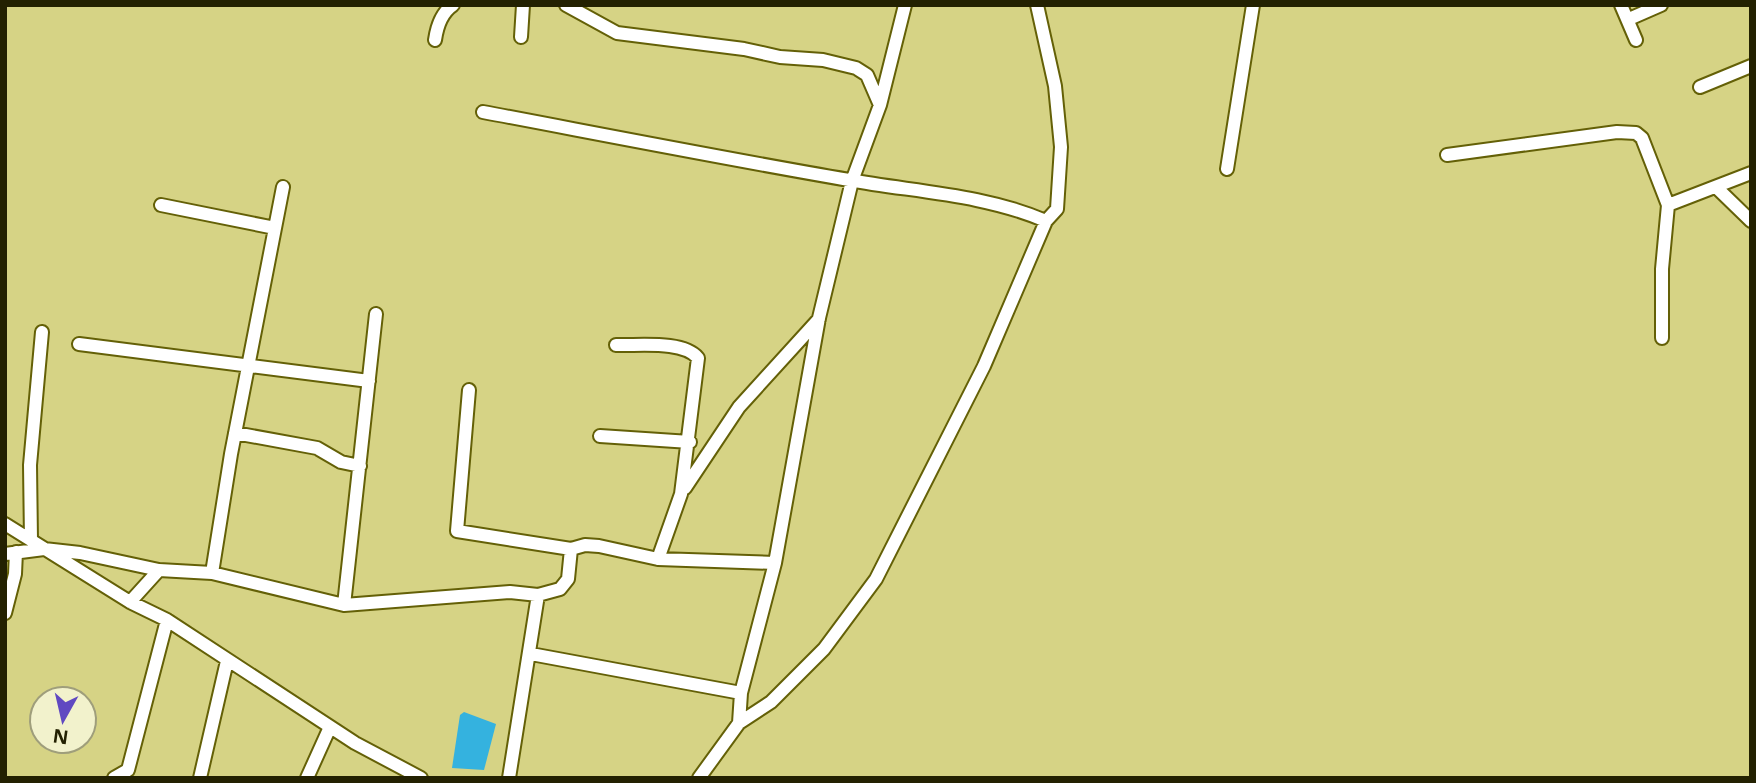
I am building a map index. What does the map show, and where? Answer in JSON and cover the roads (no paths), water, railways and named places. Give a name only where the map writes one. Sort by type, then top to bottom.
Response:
[{"type":"street","points":[[435,40],[437,27],[446,10],[453,5]]},
{"type":"street","points":[[521,37],[523,5]]},
{"type":"street","points":[[566,5],[617,33],[744,49],[780,57],[823,60],[856,68],[867,75],[880,105]]},
{"type":"street","points":[[739,723],[741,693],[775,563],[819,318],[852,181],[880,105],[905,5]]},
{"type":"street","points":[[699,778],[739,723],[771,702],[824,649],[876,579],[984,366],[1046,221],[1057,209],[1060,146],[1055,86],[1037,5]]},
{"type":"street","points":[[1227,169],[1253,5]]},
{"type":"street","points":[[1621,5],[1636,40]]},
{"type":"street","points":[[1629,19],[1661,5]]},
{"type":"street","points":[[1700,87],[1751,66]]},
{"type":"street","points":[[483,112],[852,181],[975,199],[1008,206],[1046,221]]},
{"type":"street","points":[[1447,155],[1592,134],[1636,132],[1646,145],[1668,205],[1662,269],[1662,338]]},
{"type":"street","points":[[1668,205],[1751,173]]},
{"type":"street","points":[[212,573],[235,433],[284,187]]},
{"type":"street","points":[[1717,188],[1751,221]]},
{"type":"street","points":[[161,205],[275,228]]},
{"type":"street","points":[[344,605],[376,314]]},
{"type":"street","points":[[681,494],[739,407],[819,318]]},
{"type":"street","points":[[31,540],[30,465],[42,332]]},
{"type":"street","points":[[79,344],[369,381]]},
{"type":"street","points":[[616,345],[681,349],[692,351],[698,358],[690,442],[681,494],[658,559]]},
{"type":"street","points":[[469,390],[457,531],[572,549],[599,546],[658,559],[775,563]]},
{"type":"street","points":[[235,433],[317,448],[341,462],[360,466]]},
{"type":"street","points":[[600,436],[690,442]]},
{"type":"street","points":[[5,524],[130,602],[167,620],[330,727],[421,778]]},
{"type":"street","points":[[5,613],[15,574],[11,553],[44,549],[80,553],[159,570],[212,573],[344,605],[510,592],[538,595],[560,589],[568,579],[572,549]]},
{"type":"street","points":[[130,602],[159,570]]},
{"type":"street","points":[[509,778],[531,654],[538,595]]},
{"type":"street","points":[[114,778],[128,770],[167,620]]},
{"type":"street","points":[[531,654],[741,693]]},
{"type":"street","points":[[200,778],[227,661]]},
{"type":"street","points":[[307,778],[330,727]]},
{"type":"water","points":[[464,712],[496,724],[484,770],[452,768],[460,715]]}]
